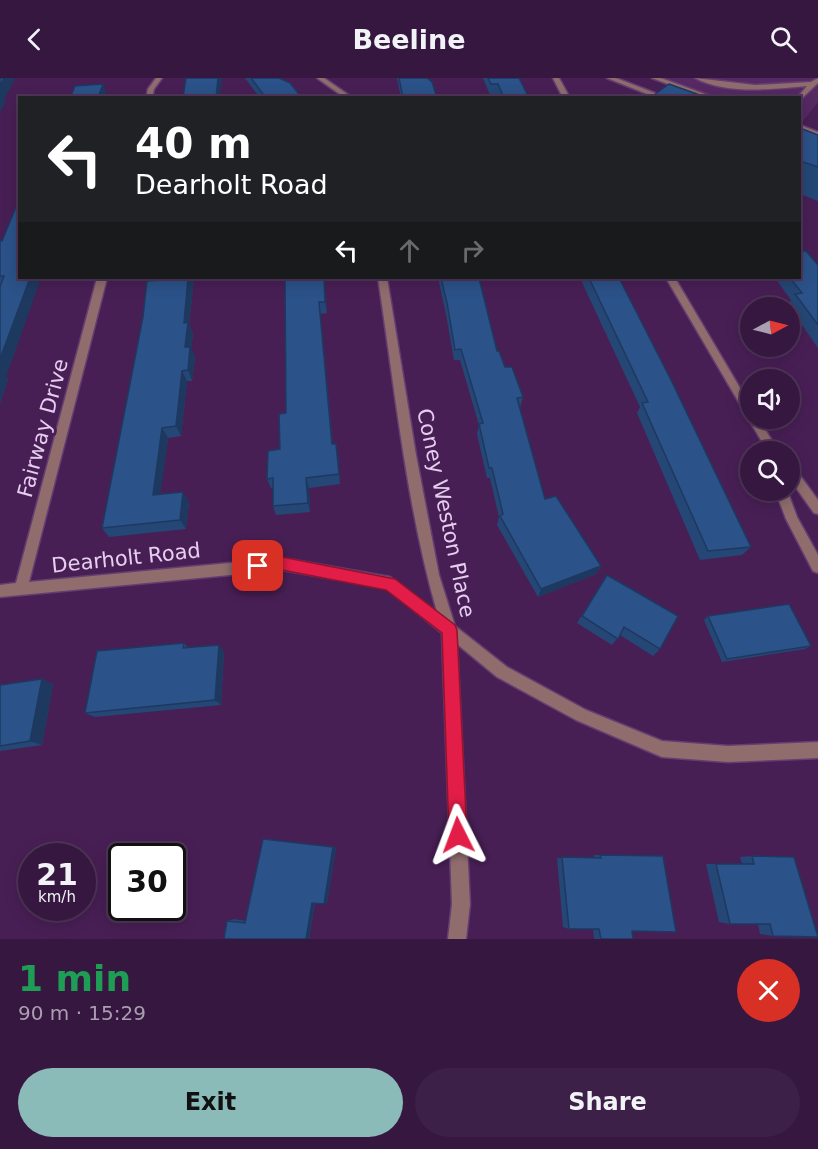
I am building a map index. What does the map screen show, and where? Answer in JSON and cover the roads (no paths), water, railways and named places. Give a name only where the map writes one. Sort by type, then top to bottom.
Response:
[{"type":"street","points":[[150,96],[159,78]]},
{"type":"street","points":[[320,78],[347,96]]},
{"type":"street","points":[[556,78],[566,96]]},
{"type":"street","points":[[610,78],[660,96]]},
{"type":"street","points":[[655,78],[707,96]]},
{"type":"street","points":[[698,78],[733,88],[815,82]]},
{"type":"street","points":[[801,97],[815,82]]},
{"type":"street","points":[[801,127],[818,134]]},
{"type":"street","name":"Fairway Drive","points":[[21,589],[102,279]]},
{"type":"street","name":"Coney Weston Place","points":[[383,279],[410,455],[433,575],[449,630],[461,903],[457,939]]},
{"type":"street","points":[[672,279],[740,397]]},
{"type":"street","points":[[800,484],[818,509]]},
{"type":"street","points":[[785,501],[792,519],[818,567]]},
{"type":"street","name":"Dearholt Road","points":[[0,591],[282,564],[390,584],[512,677],[581,715],[662,749],[728,754],[818,750]]}]
